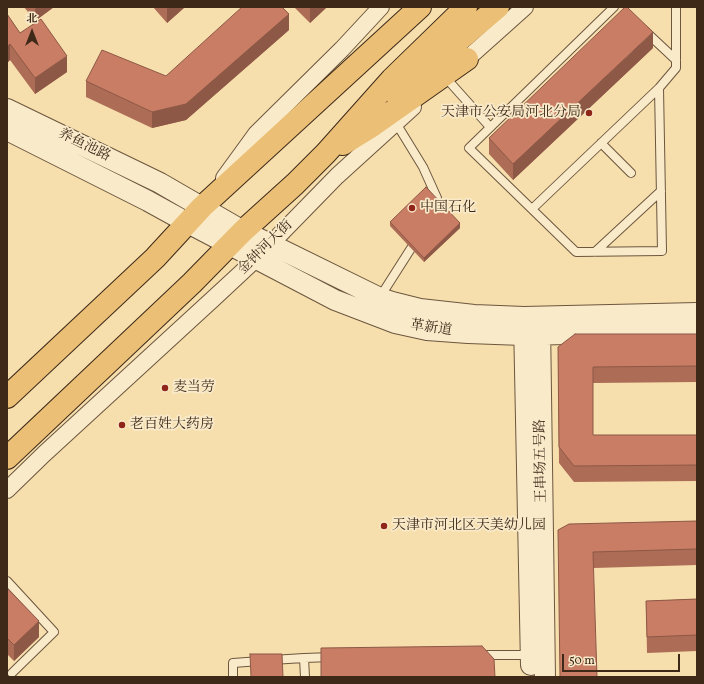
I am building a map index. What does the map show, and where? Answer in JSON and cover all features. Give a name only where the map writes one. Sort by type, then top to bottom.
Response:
[{"type":"main road","points":[[276,140],[397,7]]},
{"type":"main road","points":[[7,396],[155,258],[202,207],[420,7]]},
{"type":"main road","name":"金钟河大街","points":[[7,458],[182,293],[236,238],[295,184],[326,153],[392,79],[466,7]]},
{"type":"main road","points":[[326,153],[498,7]]},
{"type":"main road","points":[[326,153],[358,135],[467,59]]},
{"type":"street","points":[[202,207],[256,134],[342,49],[381,7]]},
{"type":"street","name":"金钟河大街","points":[[7,490],[44,454],[256,259],[337,176],[525,7]]},
{"type":"street","name":"养鱼池路","points":[[7,109],[160,183],[202,207],[236,238]]},
{"type":"street","name":"养鱼池路","points":[[7,130],[148,201],[188,223]]},
{"type":"street","name":"养鱼池路","points":[[131,174],[160,183]]},
{"type":"street","name":"养鱼池路","points":[[121,195],[148,201]]},
{"type":"street","name":"革新道","points":[[188,223],[236,238],[270,244],[380,298],[420,309],[532,326],[697,331]]},
{"type":"street","name":"革新道","points":[[236,238],[256,259],[335,300],[395,323],[433,330],[468,333],[532,326],[697,313]]},
{"type":"street","name":"王串场五号路","points":[[532,326],[538,655],[545,677]]},
{"type":"street","name":"王串场五号路","points":[[531,677],[538,655]]},
{"type":"lane","points":[[614,7],[469,148],[576,252],[662,251],[659,88]]},
{"type":"lane","points":[[532,209],[659,88],[676,68],[676,7]]},
{"type":"lane","points":[[637,23],[676,60]]},
{"type":"lane","points":[[446,78],[490,127]]},
{"type":"lane","points":[[396,123],[423,167],[437,198],[428,216]]},
{"type":"lane","points":[[601,143],[631,173]]},
{"type":"lane","points":[[595,252],[661,191]]},
{"type":"lane","points":[[380,298],[422,229]]},
{"type":"lane","points":[[7,581],[54,632],[11,673]]},
{"type":"lane","points":[[468,656],[538,655]]},
{"type":"lane","points":[[233,677],[233,663],[343,657]]},
{"type":"lane","points":[[304,658],[304,677]]},
{"type":"building","points":[[242,7],[282,7],[289,14],[186,104],[152,112],[86,81],[102,50],[166,76]]},
{"type":"building","points":[[625,7],[627,7],[653,32],[513,164],[489,138]]},
{"type":"building","points":[[7,14],[20,33],[41,19],[67,56],[35,78],[10,44],[7,47]]},
{"type":"building","points":[[426,187],[460,223],[424,258],[390,222]]},
{"type":"building","points":[[575,334],[697,334],[697,366],[593,367],[593,435],[697,435],[697,465],[574,466],[559,447],[558,347]]},
{"type":"building","points":[[697,521],[697,549],[593,552],[597,677],[560,677],[558,530],[569,524]]},
{"type":"building","points":[[7,588],[39,621],[14,645],[7,638]]},
{"type":"building","points":[[697,599],[697,635],[647,637],[646,601]]},
{"type":"building","points":[[482,646],[494,659],[495,677],[321,677],[321,648]]},
{"type":"building","points":[[250,654],[282,654],[283,677],[251,677]]},
{"type":"place","name":"天津市公安局河北分局","points":[[589,113]]},
{"type":"place","name":"中国石化","points":[[412,208]]},
{"type":"place","name":"麦当劳","points":[[165,388]]},
{"type":"place","name":"老百姓大药房","points":[[122,425]]},
{"type":"place","name":"天津市河北区天美幼儿园","points":[[384,526]]}]
